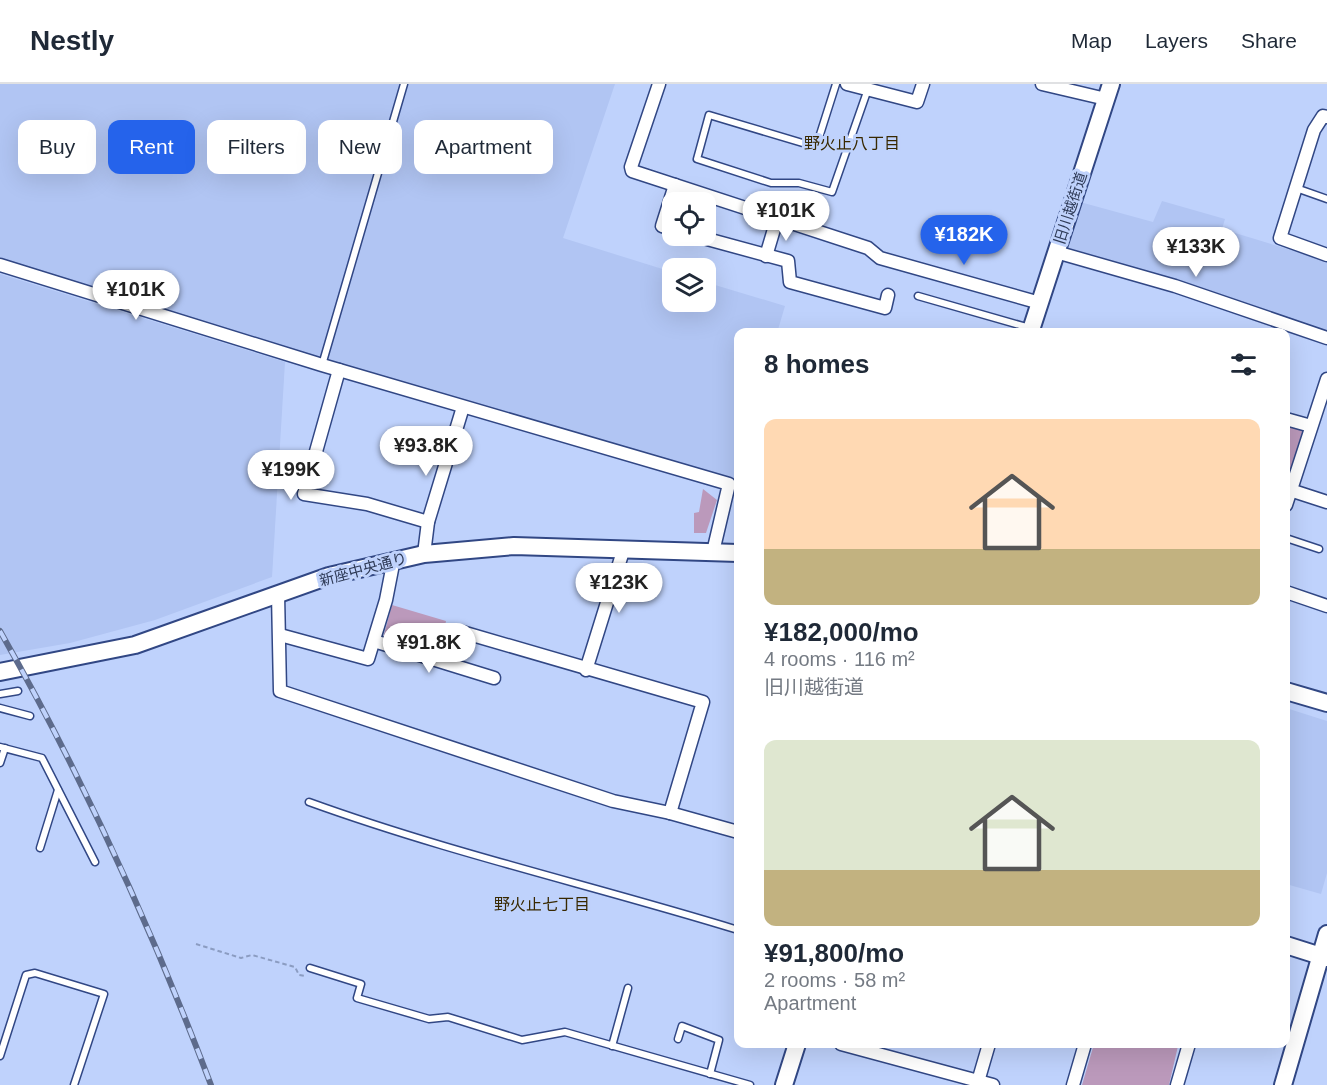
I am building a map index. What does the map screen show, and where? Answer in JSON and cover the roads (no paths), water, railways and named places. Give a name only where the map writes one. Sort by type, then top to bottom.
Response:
[{"type":"street","points":[[659,84],[631,167],[632,171],[868,248],[880,258],[1040,303]]},
{"type":"street","points":[[847,84],[918,102],[923,84]]},
{"type":"street","points":[[1042,84],[1108,92]]},
{"type":"street","name":"旧川越街道","points":[[1031,328],[1108,92]]},
{"type":"street","points":[[1327,117],[1323,116],[1314,130],[1280,238],[1327,255]]},
{"type":"street","points":[[673,192],[675,185]]},
{"type":"street","points":[[766,256],[777,219]]},
{"type":"street","points":[[716,242],[788,261],[790,282],[885,308],[888,295]]},
{"type":"street","points":[[1056,252],[1175,286],[1327,338]]},
{"type":"street","points":[[0,265],[322,365],[729,484],[713,552]]},
{"type":"street","points":[[339,370],[304,494],[367,504],[428,522]]},
{"type":"street","points":[[1327,379],[1290,490],[1327,501]]},
{"type":"street","points":[[424,554],[428,522],[463,407]]},
{"type":"street","points":[[1290,420],[1311,426]]},
{"type":"street","name":"新座中央通り","points":[[0,672],[135,645],[358,567],[424,554],[514,546],[734,553]]},
{"type":"street","points":[[586,670],[624,548]]},
{"type":"street","points":[[280,635],[368,659],[386,600],[394,559]]},
{"type":"street","points":[[1290,593],[1327,606]]},
{"type":"street","points":[[278,594],[280,691],[612,801],[670,813],[734,831]]},
{"type":"street","points":[[462,632],[586,670],[703,702],[670,813]]},
{"type":"street","points":[[374,641],[494,678]]},
{"type":"street","points":[[1290,692],[1327,703]]},
{"type":"street","points":[[1283,1085],[1324,956],[1327,934]]},
{"type":"street","points":[[1290,946],[1324,956]]},
{"type":"street","points":[[784,1085],[796,1048]]},
{"type":"street","points":[[855,1048],[977,1083],[993,1085]]},
{"type":"street","points":[[977,1083],[988,1048]]},
{"type":"street","points":[[1073,1085],[1084,1048]]},
{"type":"street","points":[[1177,1085],[1188,1048]]},
{"type":"lane","points":[[322,365],[404,84]]},
{"type":"lane","points":[[836,84],[816,147],[710,115],[697,159],[771,183],[799,183],[832,192],[868,89]]},
{"type":"lane","points":[[1296,188],[1327,199]]},
{"type":"lane","points":[[918,296],[1020,328]]},
{"type":"lane","points":[[1290,539],[1319,549]]},
{"type":"lane","points":[[0,694],[18,691]]},
{"type":"lane","points":[[0,708],[30,716]]},
{"type":"lane","points":[[0,764],[2,747],[42,759],[95,862]]},
{"type":"lane","points":[[40,848],[58,790]]},
{"type":"lane","points":[[309,802],[556,880],[641,900],[734,929]]},
{"type":"lane","points":[[310,968],[361,984],[357,998],[429,1019],[448,1017],[522,1040],[565,1032],[750,1085]]},
{"type":"lane","points":[[0,1056],[26,975],[35,973],[104,994],[74,1085]]},
{"type":"lane","points":[[612,1046],[628,988]]},
{"type":"lane","points":[[678,1039],[682,1026],[719,1040],[710,1074]]},
{"type":"railway","points":[[0,631],[59,741],[114,854],[165,969],[211,1085]]},
{"type":"district","name":"野火止八丁目","points":[[852,143]]},
{"type":"district","name":"野火止七丁目","points":[[542,904]]}]
